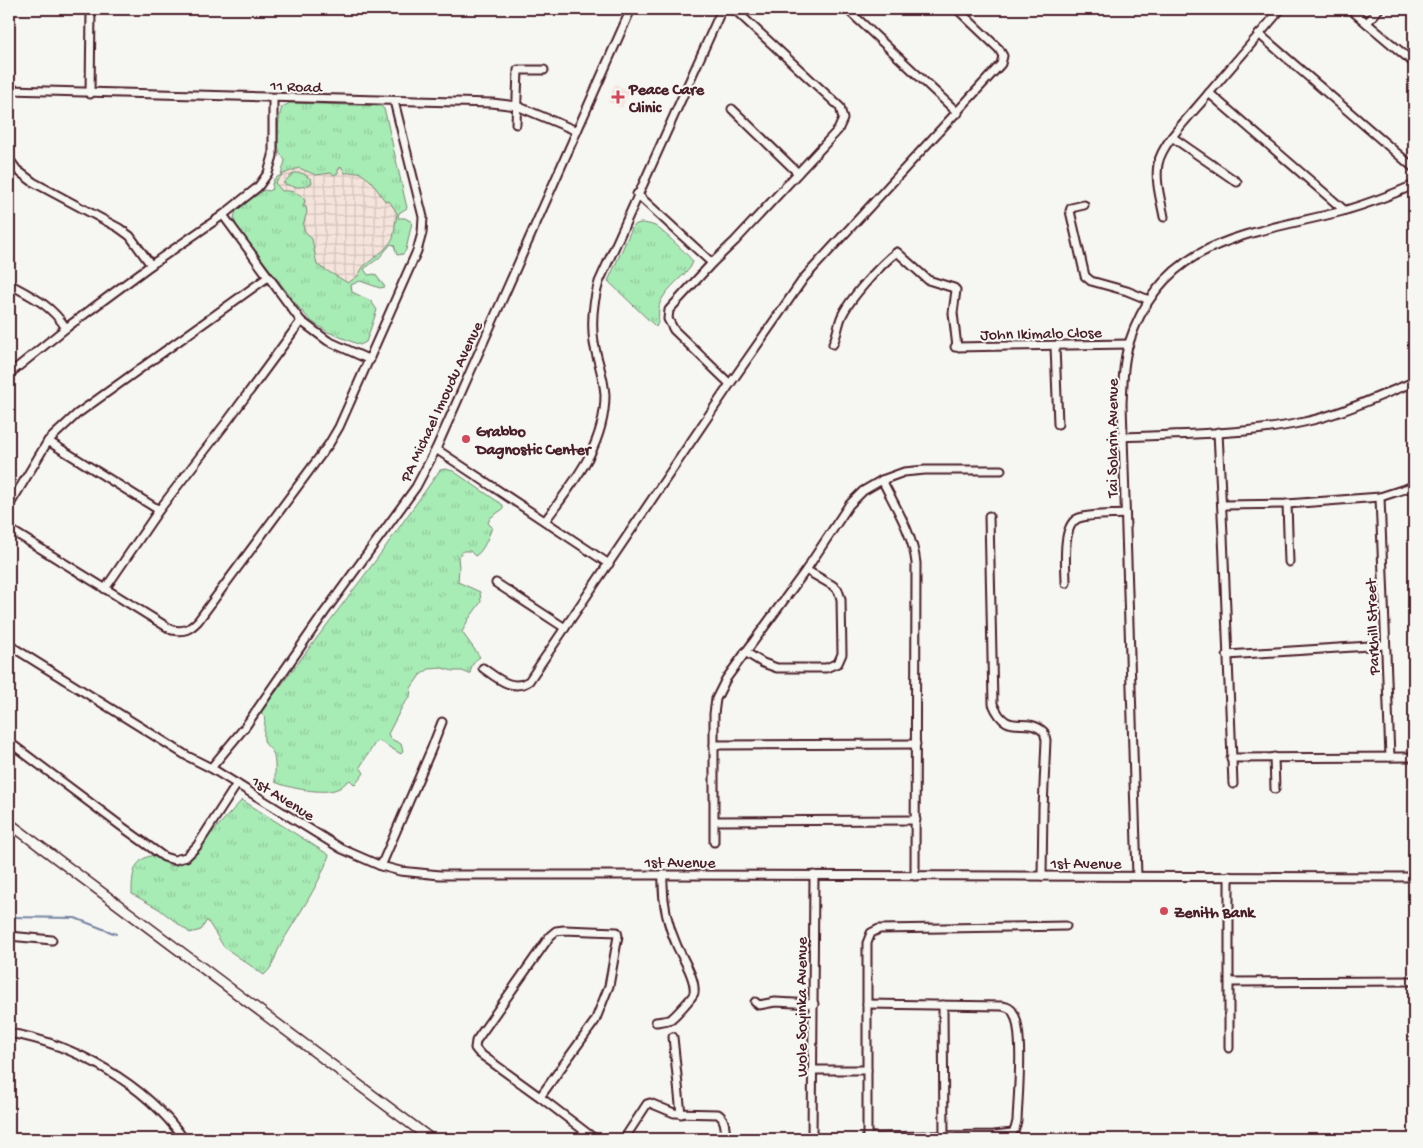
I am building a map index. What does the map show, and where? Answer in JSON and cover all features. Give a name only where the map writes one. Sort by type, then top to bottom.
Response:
[{"type":"main road","points":[[9,823],[431,1139]]},
{"type":"street","points":[[90,94],[92,9]]},
{"type":"street","name":"PA Michael Imoudu Avenue","points":[[211,768],[245,726],[324,613],[416,487],[436,449],[631,9]]},
{"type":"street","points":[[545,521],[590,458],[598,440],[603,418],[605,394],[594,342],[592,322],[594,301],[599,282],[637,194],[722,9]]},
{"type":"street","points":[[730,384],[674,330],[668,319],[670,310],[838,130],[843,119],[840,107],[734,9]]},
{"type":"street","points":[[847,9],[958,114]]},
{"type":"street","points":[[482,668],[513,686],[521,686],[529,681],[804,278],[958,114],[1001,64],[1002,56],[999,49],[957,9]]},
{"type":"street","points":[[1164,217],[1158,185],[1158,164],[1164,148],[1281,9]]},
{"type":"street","points":[[1350,9],[1414,63]]},
{"type":"street","points":[[1367,23],[1379,9]]},
{"type":"street","points":[[1259,34],[1414,168]]},
{"type":"street","points":[[516,124],[518,70],[544,70]]},
{"type":"street","name":"11 Road","points":[[9,90],[90,94],[492,103],[517,106],[577,130]]},
{"type":"street","points":[[1210,93],[1344,210]]},
{"type":"street","points":[[9,374],[66,328],[223,215],[258,187],[268,173],[273,156],[273,98]]},
{"type":"street","points":[[9,530],[172,630],[183,632],[189,630],[204,613],[340,428],[417,250],[422,233],[423,217],[394,101]]},
{"type":"street","points":[[732,110],[798,173]]},
{"type":"street","points":[[1172,137],[1237,182]]},
{"type":"street","points":[[9,159],[17,170],[33,182],[119,228],[130,236],[151,265]]},
{"type":"street","name":"Tai Solarin Avenue","points":[[1137,876],[1122,404],[1124,371],[1129,344],[1140,316],[1149,300],[1172,272],[1188,258],[1210,247],[1242,236],[1344,210],[1414,185]]},
{"type":"street","points":[[637,194],[712,263]]},
{"type":"street","points":[[1084,205],[1071,208],[1070,211],[1085,276],[1096,282],[1149,300]]},
{"type":"street","points":[[223,215],[301,321],[328,341],[370,360]]},
{"type":"street","name":"John Ikimalo Close","points":[[833,344],[840,320],[849,302],[897,252],[928,280],[956,290],[953,314],[956,347],[1129,344]]},
{"type":"street","points":[[9,506],[48,441],[77,414],[268,277]]},
{"type":"street","points":[[9,284],[43,303],[60,319],[66,328]]},
{"type":"street","points":[[105,589],[160,510],[301,321]]},
{"type":"street","points":[[1055,346],[1058,424]]},
{"type":"street","points":[[1122,437],[1218,432],[1275,427],[1304,422],[1331,415],[1414,382]]},
{"type":"street","points":[[1218,432],[1232,784]]},
{"type":"street","points":[[48,441],[160,510]]},
{"type":"street","points":[[436,449],[608,564]]},
{"type":"street","points":[[714,842],[714,714],[716,699],[726,679],[806,570],[849,505],[863,490],[882,480],[904,472],[925,470],[1001,470]]},
{"type":"street","points":[[882,480],[915,552],[915,876]]},
{"type":"street","points":[[1222,505],[1287,504],[1380,497],[1414,486]]},
{"type":"street","name":"Parkhill Street","points":[[1380,497],[1390,756]]},
{"type":"street","points":[[1287,504],[1289,562]]},
{"type":"street","points":[[1066,583],[1067,536],[1071,523],[1078,518],[1125,514]]},
{"type":"street","points":[[989,516],[993,704],[999,716],[1006,723],[1035,726],[1044,732],[1046,740],[1042,808],[1042,876]]},
{"type":"street","points":[[745,652],[763,663],[777,668],[826,668],[838,663],[842,654],[841,599],[838,590],[806,570]]},
{"type":"street","points":[[496,583],[565,628]]},
{"type":"street","name":"1st Avenue","points":[[9,645],[187,756],[211,768],[342,849],[381,866],[400,871],[440,876],[663,874],[1414,877]]},
{"type":"street","points":[[1227,655],[1385,645]]},
{"type":"street","points":[[381,866],[442,722]]},
{"type":"street","points":[[714,745],[916,744]]},
{"type":"street","points":[[13,745],[164,857],[174,860],[186,857],[197,846],[237,784]]},
{"type":"street","points":[[1274,757],[1275,789]]},
{"type":"street","points":[[1231,758],[1414,757]]},
{"type":"street","points":[[715,821],[916,820]]},
{"type":"street","points":[[656,1022],[670,1019],[693,998],[694,992],[686,963],[677,946],[664,903],[663,874]]},
{"type":"street","name":"Wole Soyinka Avenue","points":[[812,1139],[814,875]]},
{"type":"street","points":[[1229,876],[1229,1048]]},
{"type":"street","points":[[867,1004],[1002,1006],[1009,1008],[1014,1013],[1018,1025],[1019,1059],[1017,1120],[1015,1129],[1012,1132],[995,1137],[866,1138],[867,943],[871,933],[879,929],[1066,926]]},
{"type":"street","points":[[540,1097],[595,1021],[609,986],[618,936],[617,932],[564,930],[550,936],[476,1041],[475,1048],[479,1053],[595,1139]]},
{"type":"street","points":[[9,936],[52,940]]},
{"type":"street","points":[[1230,982],[1414,981]]},
{"type":"street","points":[[755,1002],[759,1005],[775,1002],[814,1004]]},
{"type":"street","points":[[943,1005],[944,1136]]},
{"type":"street","points":[[9,1033],[24,1035],[55,1045],[98,1064],[120,1077],[164,1114],[184,1139]]},
{"type":"street","points":[[673,1037],[681,1114]]},
{"type":"street","points":[[814,1070],[867,1070]]},
{"type":"street","points":[[624,1139],[647,1104],[654,1104],[681,1114],[718,1114],[722,1116],[724,1121],[726,1139]]},
{"type":"street","points":[[804,1139],[812,1139]]},
{"type":"shaded area","name":"Peace Care Clinic","points":[[615,84],[629,91],[622,108],[608,102]]},
{"type":"shaded area","points":[[341,166],[345,173],[359,172],[371,181],[385,201],[390,202],[397,213],[393,239],[385,249],[363,267],[358,276],[348,283],[317,265],[312,239],[304,230],[303,225],[307,212],[303,203],[288,191],[282,191],[275,183],[283,174],[299,168],[316,175],[322,175],[338,173],[337,170]]},
{"type":"green space","points":[[290,103],[381,106],[384,109],[407,208],[399,213],[398,218],[405,218],[412,222],[406,250],[403,254],[397,255],[394,245],[391,244],[379,258],[364,269],[368,275],[375,274],[385,287],[380,288],[360,281],[351,285],[352,292],[371,301],[377,310],[366,342],[360,345],[328,332],[311,321],[236,225],[234,218],[236,210],[264,190],[270,191],[273,188],[274,179],[281,175],[285,161],[280,154],[278,144],[282,107]],"holes":[[[341,166],[345,173],[359,172],[371,181],[385,201],[390,202],[397,213],[393,239],[385,249],[363,267],[358,276],[348,283],[317,265],[312,239],[304,230],[303,225],[307,212],[306,207],[303,206],[305,201],[295,193],[282,191],[275,183],[283,174],[299,168],[316,175],[331,173],[334,175],[338,173]]]},
{"type":"green space","points":[[294,173],[302,173],[311,179],[312,183],[298,187],[283,183]]},
{"type":"green space","points":[[640,223],[655,226],[693,262],[690,268],[660,302],[656,327],[608,281],[632,228]]},
{"type":"green space","points":[[440,470],[453,471],[503,505],[503,509],[490,518],[488,523],[492,527],[481,551],[475,556],[470,551],[463,551],[458,557],[458,582],[480,592],[481,602],[462,632],[480,657],[473,664],[470,674],[442,668],[429,669],[420,675],[411,688],[410,697],[403,705],[388,734],[391,739],[401,744],[403,751],[401,754],[379,741],[375,743],[360,767],[364,773],[355,785],[350,780],[331,791],[315,791],[275,782],[274,756],[265,742],[265,718],[260,713],[376,560]]},
{"type":"green space","points":[[242,800],[329,855],[313,891],[279,948],[272,965],[264,975],[224,947],[207,920],[201,930],[190,933],[159,909],[132,894],[133,874],[135,868],[142,860],[155,855],[170,866],[186,861]]},
{"type":"waterway","points":[[9,917],[75,918],[116,934]]},
{"type":"place","name":"Peace Care Clinic","points":[[618,97]]},
{"type":"place","name":"Grabbo Dagnostic Center","points":[[466,439]]},
{"type":"place","name":"Zenith Bank","points":[[1164,911]]}]
